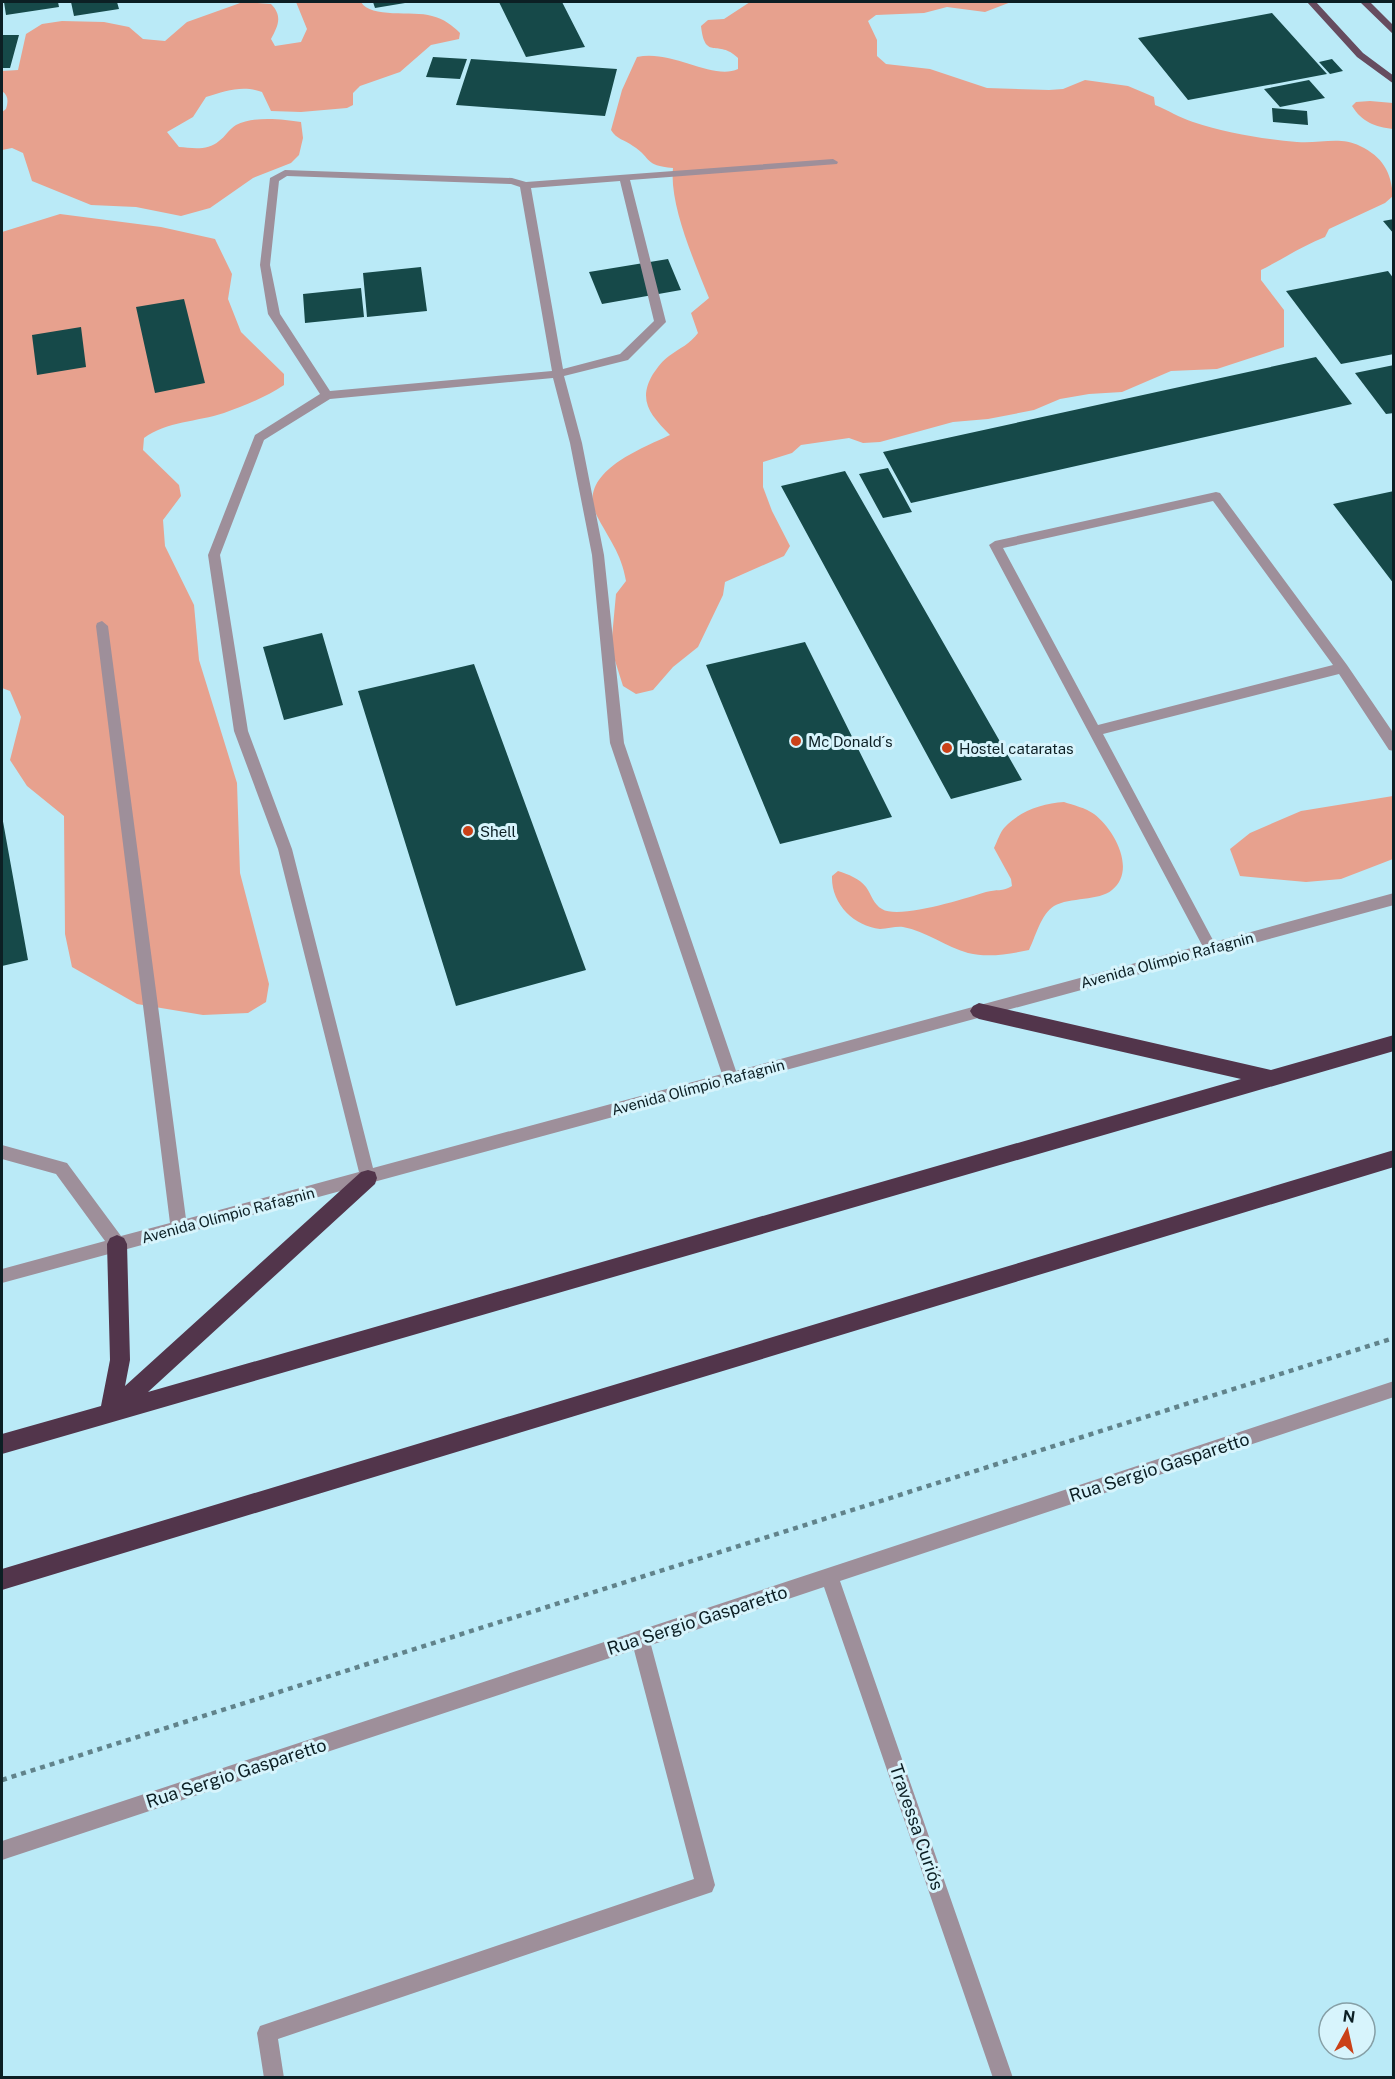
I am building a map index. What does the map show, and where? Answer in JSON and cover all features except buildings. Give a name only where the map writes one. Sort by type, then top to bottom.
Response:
[{"type":"highway","points":[[979,1011],[1272,1079]]},
{"type":"highway","points":[[2,1444],[1394,1043]]},
{"type":"highway","points":[[2,1580],[1394,1158]]},
{"type":"highway","points":[[110,1413],[368,1178]]},
{"type":"highway","points":[[110,1413],[120,1360],[117,1244]]},
{"type":"main road","points":[[1311,2],[1360,55],[1394,81]]},
{"type":"main road","points":[[1365,2],[1394,32]]},
{"type":"street","points":[[327,395],[274,314],[265,265],[274,180],[285,173],[512,182],[525,185],[625,180],[833,162]]},
{"type":"street","points":[[368,1178],[285,849],[241,731],[214,555],[259,438],[327,395],[558,374],[624,357],[660,322],[625,180]]},
{"type":"street","points":[[525,185],[558,374],[576,443],[598,555],[617,743],[731,1078]]},
{"type":"street","points":[[1211,949],[995,545],[1216,496],[1342,668],[1394,746]]},
{"type":"street","points":[[102,626],[179,1228]]},
{"type":"street","points":[[1095,731],[1342,668]]},
{"type":"street","name":"Avenida Olímpio Rafagnin","points":[[2,1276],[1394,899]]},
{"type":"street","points":[[2,1152],[61,1168],[117,1244]]},
{"type":"street","name":"Rua Sergio Gasparetto","points":[[2,1851],[1394,1389]]},
{"type":"street","name":"Travessa Curiós","points":[[830,1576],[1003,2078]]},
{"type":"street","points":[[274,2078],[267,2033],[705,1885],[640,1639]]},
{"type":"path","points":[[2,1780],[1394,1338]]},
{"type":"shaded area","points":[[243,2],[271,4],[275,8],[278,21],[271,39],[275,46],[301,42],[307,29],[296,2],[361,2],[374,11],[424,14],[436,17],[460,33],[459,39],[431,45],[400,72],[360,86],[353,93],[353,105],[347,108],[301,112],[271,111],[262,92],[248,89],[206,97],[193,117],[167,132],[179,147],[210,146],[236,125],[259,119],[301,122],[303,138],[299,155],[291,163],[253,178],[210,208],[181,216],[136,207],[91,205],[32,181],[23,153],[12,148],[2,150],[2,112],[6,109],[7,97],[2,91],[2,71],[18,70],[26,34],[42,24],[62,21],[104,22],[129,27],[143,39],[165,41],[187,22]]},
{"type":"shaded area","points":[[750,2],[1011,2],[985,12],[947,7],[924,13],[876,15],[868,21],[877,40],[877,56],[886,64],[930,69],[987,88],[1063,89],[1085,80],[1128,86],[1154,97],[1155,105],[1188,120],[1218,129],[1284,141],[1345,141],[1368,150],[1380,160],[1388,173],[1393,196],[1385,203],[1329,229],[1325,237],[1261,270],[1261,280],[1284,310],[1284,347],[1217,369],[1171,371],[1122,392],[1060,399],[1034,410],[988,419],[953,422],[880,442],[863,443],[849,438],[801,445],[792,453],[763,462],[763,487],[772,511],[790,546],[784,556],[725,582],[723,595],[698,647],[673,667],[653,690],[636,694],[623,686],[611,648],[616,594],[626,581],[624,571],[618,554],[596,514],[593,499],[596,486],[604,474],[616,464],[670,435],[648,407],[646,392],[648,384],[664,360],[698,333],[691,313],[709,298],[679,216],[673,183],[673,168],[652,163],[630,144],[618,138],[611,130],[622,90],[637,57],[664,57],[717,71],[728,72],[738,69],[738,58],[731,52],[709,47],[703,37],[701,26],[708,20],[724,19]]},
{"type":"shaded area","points":[[1356,102],[1393,103],[1393,129],[1369,123],[1352,106]]},
{"type":"shaded area","points":[[60,214],[161,227],[215,239],[232,274],[228,299],[241,332],[284,374],[284,385],[255,401],[224,413],[172,425],[153,432],[144,438],[143,450],[179,485],[181,496],[163,520],[165,546],[194,605],[199,660],[237,783],[240,873],[269,984],[266,1002],[248,1013],[203,1015],[137,1004],[72,967],[65,934],[64,816],[27,786],[10,760],[21,717],[10,691],[2,688],[2,232]]},
{"type":"shaded area","points":[[1393,796],[1393,859],[1341,879],[1306,882],[1240,876],[1230,849],[1250,833],[1301,811]]},
{"type":"shaded area","points":[[1064,802],[1094,814],[1109,829],[1120,850],[1123,872],[1119,882],[1112,890],[1100,896],[1061,903],[1049,910],[1029,950],[998,955],[968,953],[911,929],[870,927],[846,912],[835,896],[832,876],[838,871],[861,882],[877,905],[891,912],[933,907],[1009,888],[1012,886],[1011,879],[994,848],[1005,827],[1025,812],[1040,806]]},
{"type":"place","name":"Mc Donald´s","points":[[796,741]]},
{"type":"place","name":"Hostel cataratas","points":[[947,748]]},
{"type":"place","name":"Shell","points":[[468,831]]}]
